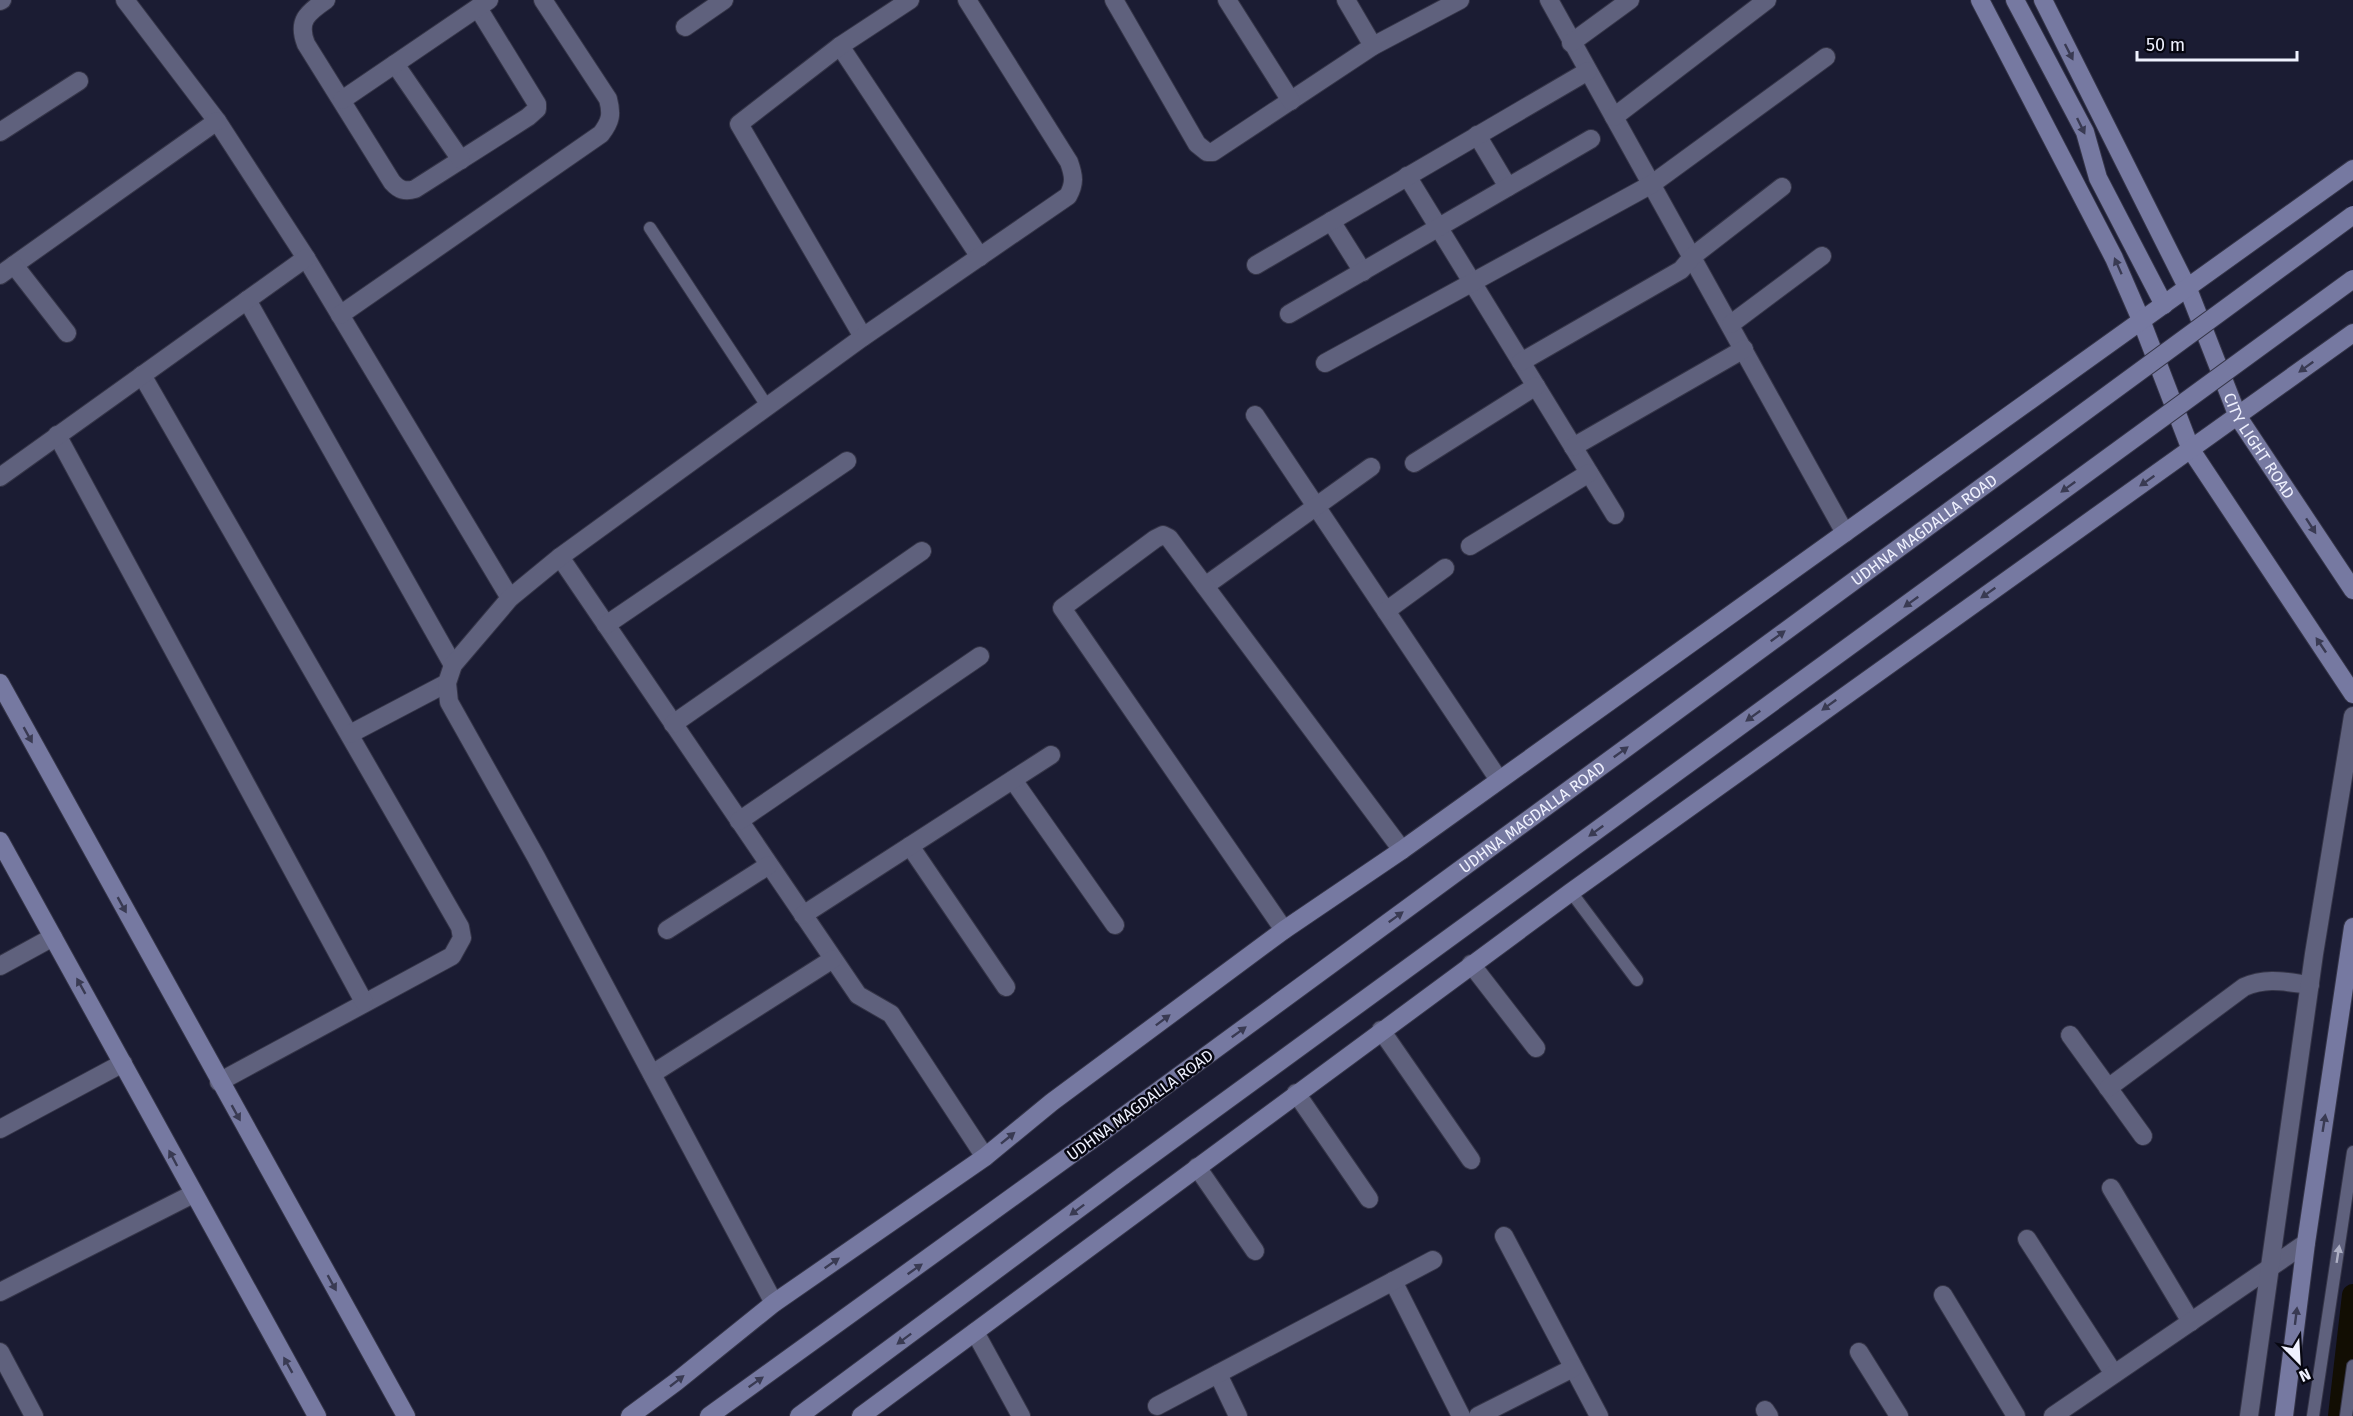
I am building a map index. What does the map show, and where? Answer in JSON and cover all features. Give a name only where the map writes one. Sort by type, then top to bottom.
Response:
[{"type":"street","points":[[125,0],[217,121],[306,258],[510,598]]},
{"type":"street","points":[[326,0],[308,12],[301,27],[306,44],[398,188],[407,191],[415,189],[537,109],[537,104],[483,4],[342,100]]},
{"type":"street","points":[[340,315],[601,134],[608,124],[612,113],[608,99],[543,0]]},
{"type":"street","points":[[685,27],[724,0]]},
{"type":"street","points":[[774,1303],[536,857],[448,702],[447,682],[453,665],[510,598],[560,557],[863,337],[1068,196],[1074,186],[1074,175],[1068,162],[967,0]]},
{"type":"street","points":[[1114,0],[1197,144],[1207,152],[1219,150],[1373,46],[1460,0]]},
{"type":"street","points":[[1227,0],[1291,101]]},
{"type":"street","points":[[1346,0],[1373,46]]},
{"type":"street","points":[[1549,0],[1571,43],[1731,324],[1845,533]]},
{"type":"street","points":[[1571,43],[1630,0]]},
{"type":"street","points":[[1614,117],[1767,0]]},
{"type":"street","points":[[1980,0],[2114,258],[2141,320],[2191,450],[2353,694]]},
{"type":"street","points":[[1993,0],[2067,145],[2098,178]]},
{"type":"street","points":[[2015,0],[2085,132],[2098,178],[2163,305]]},
{"type":"street","name":"CITY LIGHT ROAD","points":[[2043,0],[2188,289],[2238,417],[2353,590]]},
{"type":"street","points":[[863,337],[740,124],[898,3]]},
{"type":"street","points":[[840,46],[980,257]]},
{"type":"street","points":[[1325,363],[1652,184],[1826,57]]},
{"type":"street","points":[[395,64],[461,160]]},
{"type":"street","points":[[1256,265],[1588,71]]},
{"type":"street","points":[[0,132],[79,81]]},
{"type":"street","points":[[67,333],[7,270],[217,121]]},
{"type":"street","points":[[1478,135],[1508,187]]},
{"type":"street","points":[[1289,314],[1591,139]]},
{"type":"street","points":[[630,1416],[774,1303],[985,1157],[1052,1102],[1284,930],[1402,850],[2353,169]]},
{"type":"street","points":[[1407,176],[1615,514]]},
{"type":"street","points":[[1521,362],[1681,270],[1693,256],[1782,187]]},
{"type":"street","name":"UDHNA MAGDALLA ROAD","points":[[709,1416],[1090,1141],[2353,215]]},
{"type":"street","points":[[1330,221],[1363,272]]},
{"type":"street","points":[[1731,324],[1822,256]]},
{"type":"street","points":[[0,477],[306,258]]},
{"type":"street","points":[[799,1416],[1124,1175],[2353,279]]},
{"type":"street","points":[[247,300],[453,665]]},
{"type":"street","points":[[861,1416],[1471,964],[1909,648],[2238,417],[2353,333]]},
{"type":"street","points":[[1573,447],[1744,349]]},
{"type":"street","points":[[142,375],[460,927],[462,938],[452,956],[219,1082]]},
{"type":"street","points":[[1414,463],[1536,386]]},
{"type":"street","points":[[1255,415],[1499,780]]},
{"type":"street","points":[[57,435],[364,1002]]},
{"type":"street","points":[[606,625],[847,461]]},
{"type":"street","points":[[1205,586],[1371,466]]},
{"type":"street","points":[[1470,546],[1589,473]]},
{"type":"street","points":[[1284,930],[1062,609],[1163,535],[1169,538],[1402,850]]},
{"type":"street","points":[[673,724],[922,551]]},
{"type":"street","points":[[560,557],[858,995],[891,1014],[985,1157]]},
{"type":"street","points":[[1386,611],[1445,568]]},
{"type":"street","points":[[739,821],[980,656]]},
{"type":"street","points":[[350,734],[447,682]]},
{"type":"street","points":[[0,683],[406,1416]]},
{"type":"street","points":[[2248,1416],[2310,985],[2353,716]]},
{"type":"street","points":[[803,915],[1051,755]]},
{"type":"street","points":[[1013,780],[1115,925]]},
{"type":"street","points":[[0,841],[317,1416]]},
{"type":"street","points":[[910,846],[1006,987]]},
{"type":"street","points":[[667,930],[769,865]]},
{"type":"street","points":[[2284,1416],[2306,1243],[2353,927]]},
{"type":"street","points":[[0,966],[53,937]]},
{"type":"street","points":[[652,1074],[833,959]]},
{"type":"street","points":[[1471,964],[1536,1048]]},
{"type":"street","points":[[2108,1088],[2244,987],[2265,980],[2310,985]]},
{"type":"street","points":[[1381,1030],[1471,1160]]},
{"type":"street","points":[[2070,1035],[2143,1136]]},
{"type":"street","points":[[0,1129],[123,1063]]},
{"type":"street","points":[[1296,1093],[1369,1199]]},
{"type":"street","points":[[1197,1167],[1255,1251]]},
{"type":"street","points":[[2111,1188],[2191,1322]]},
{"type":"street","points":[[0,1292],[193,1194]]},
{"type":"street","points":[[1504,1236],[1599,1416]]},
{"type":"street","points":[[2027,1239],[2114,1374]]},
{"type":"street","points":[[2053,1416],[2306,1243]]},
{"type":"street","points":[[1157,1406],[1432,1260]]},
{"type":"street","points":[[1393,1281],[1461,1416]]},
{"type":"street","points":[[1943,1295],[2016,1416]]},
{"type":"street","points":[[975,1332],[1021,1416]]},
{"type":"street","points":[[0,1352],[34,1416]]},
{"type":"street","points":[[1859,1352],[1899,1416]]},
{"type":"street","points":[[1478,1416],[1574,1368]]},
{"type":"street","points":[[1218,1374],[1238,1416]]},
{"type":"lane","points":[[650,228],[768,406]]},
{"type":"lane","points":[[1571,892],[1637,981]]},
{"type":"lane","points":[[2313,1416],[2353,1152]]},
{"type":"lane","points":[[2346,1416],[2353,1366]]},
{"type":"waterway","points":[[2339,1416],[2353,1295]]}]
